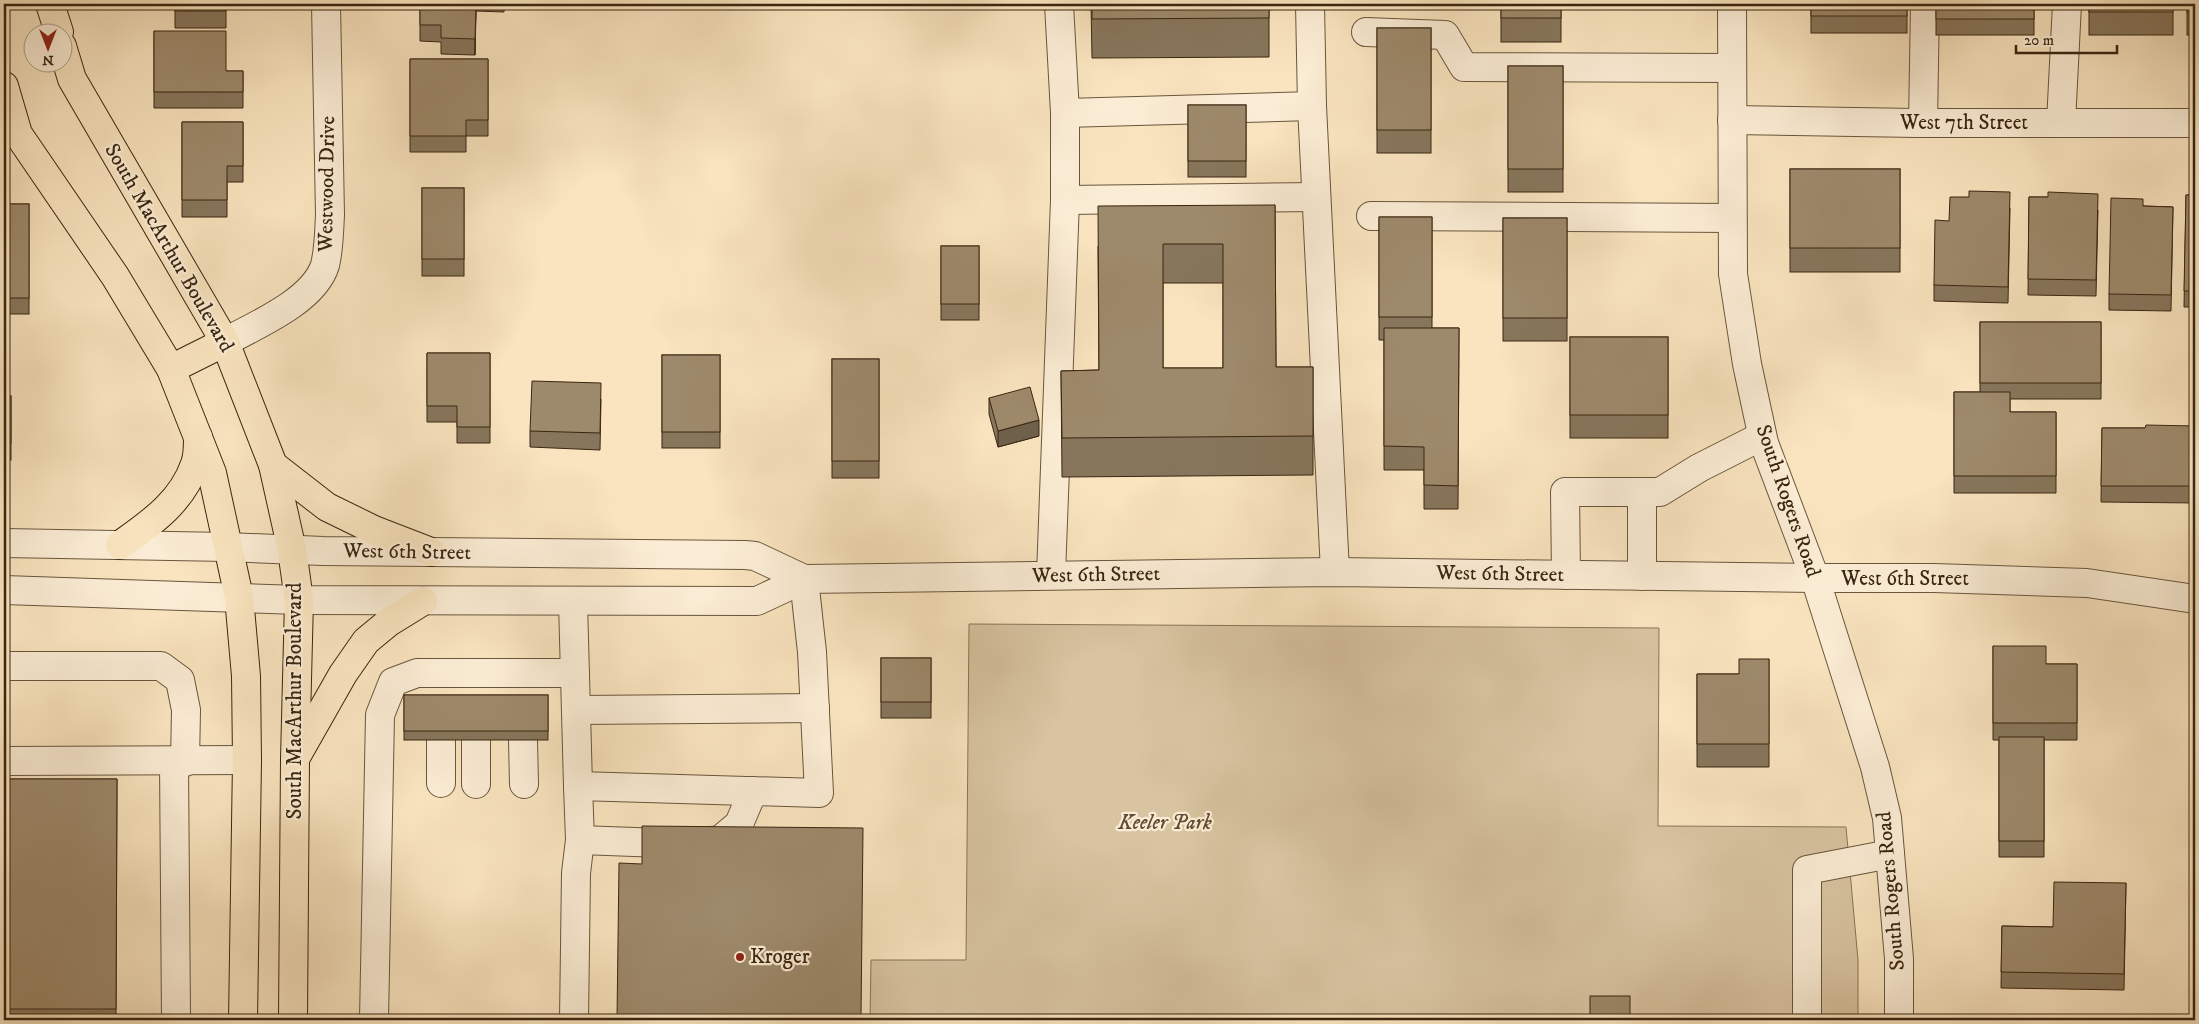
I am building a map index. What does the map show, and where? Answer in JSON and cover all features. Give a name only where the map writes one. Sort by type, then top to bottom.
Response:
[{"type":"main road","points":[[50,4],[55,22]]},
{"type":"main road","name":"South MacArthur Boulevard","points":[[70,72],[72,79],[225,342],[273,465],[292,550],[299,600],[295,759],[293,1020]]},
{"type":"main road","points":[[4,86],[18,134],[115,276],[172,368],[212,473],[227,547],[240,597],[246,676],[244,1020]]},
{"type":"main road","points":[[172,368],[225,342]]},
{"type":"main road","points":[[120,545],[157,519],[180,493],[196,463],[198,437]]},
{"type":"main road","points":[[273,465],[327,507],[374,530],[431,552]]},
{"type":"main road","points":[[295,759],[343,674],[366,641],[389,622],[423,600]]},
{"type":"street","name":"Westwood Drive","points":[[225,342],[284,309],[302,296],[318,280],[324,266],[328,245],[330,215],[326,4]]},
{"type":"street","points":[[1051,575],[1064,200],[1065,112],[1059,4]]},
{"type":"street","points":[[1310,4],[1312,106],[1334,572]]},
{"type":"street","name":"South Rogers Road","points":[[1732,4],[1733,274],[1747,364],[1762,436],[1815,578],[1874,766],[1887,818],[1899,959],[1899,1020]]},
{"type":"street","points":[[1923,123],[1925,4]]},
{"type":"street","points":[[2061,123],[2067,4]]},
{"type":"street","points":[[1366,32],[1445,35],[1464,67],[1732,68]]},
{"type":"street","points":[[1065,112],[1312,106]]},
{"type":"street","name":"West 7th Street","points":[[1732,120],[1923,123],[2195,123]]},
{"type":"street","points":[[1064,200],[1316,197]]},
{"type":"street","points":[[1371,216],[1732,218]]},
{"type":"street","points":[[1566,575],[1565,492],[1660,492],[1699,468],[1762,436]]},
{"type":"street","points":[[1642,492],[1642,576]]},
{"type":"street","name":"West 6th Street","points":[[4,543],[292,550],[755,556],[804,579]]},
{"type":"street","name":"West 6th Street","points":[[4,590],[299,600],[573,602],[757,600],[804,579],[1334,572],[1934,578],[2087,583],[2195,599]]},
{"type":"street","points":[[578,786],[819,793],[812,652],[804,579]]},
{"type":"street","points":[[573,602],[580,840],[576,873],[574,1020]]},
{"type":"street","points":[[4,666],[161,666],[180,680],[186,710],[180,762],[176,1020]]},
{"type":"street","points":[[374,1020],[380,715],[393,682],[417,673],[440,685],[523,685],[575,673]]},
{"type":"street","points":[[576,710],[815,708]]},
{"type":"street","points":[[441,783],[442,740]]},
{"type":"street","points":[[476,740],[476,784]]},
{"type":"street","points":[[523,740],[524,784]]},
{"type":"street","points":[[4,761],[180,762],[247,760]]},
{"type":"street","points":[[580,840],[689,844],[720,840],[739,824],[754,790]]},
{"type":"street","points":[[1807,1020],[1807,870],[1890,854]]},
{"type":"green space","name":"Keeler Park","points":[[969,624],[1659,628],[1658,826],[1846,827],[1858,960],[1858,1020],[870,1020],[871,960],[966,960]]},
{"type":"building","points":[[175,4],[226,4],[226,11],[175,11]]},
{"type":"building","points":[[420,4],[476,4],[475,39],[441,38],[441,25],[420,25]]},
{"type":"building","points":[[1092,4],[1269,4],[1269,18],[1092,19]]},
{"type":"building","points":[[1501,4],[1561,4],[1561,18],[1501,18]]},
{"type":"building","points":[[1811,4],[1907,4],[1907,16],[1811,16]]},
{"type":"building","points":[[1936,4],[2034,4],[2034,19],[1936,19]]},
{"type":"building","points":[[2089,4],[2173,4],[2173,12],[2089,12]]},
{"type":"building","points":[[2187,4],[2195,4],[2195,12],[2187,12]]},
{"type":"building","points":[[1377,28],[1431,28],[1431,130],[1377,130]]},
{"type":"building","points":[[154,31],[226,31],[226,71],[243,71],[243,92],[154,92]]},
{"type":"building","points":[[410,59],[488,59],[488,120],[466,120],[466,136],[410,136]]},
{"type":"building","points":[[1508,66],[1563,66],[1563,169],[1508,169]]},
{"type":"building","points":[[1188,105],[1246,105],[1246,161],[1188,161]]},
{"type":"building","points":[[182,122],[243,122],[243,166],[227,166],[227,200],[182,200]]},
{"type":"building","points":[[1790,169],[1900,169],[1900,248],[1790,248]]},
{"type":"building","points":[[422,188],[464,188],[464,259],[422,259]]},
{"type":"building","points":[[1969,191],[2010,192],[2008,287],[1934,285],[1935,220],[1949,221],[1950,197],[1969,197]]},
{"type":"building","points":[[2048,192],[2098,194],[2096,280],[2028,279],[2029,197],[2048,197]]},
{"type":"building","points":[[2186,195],[2195,195],[2195,291],[2184,291]]},
{"type":"building","points":[[2111,198],[2143,199],[2143,206],[2173,207],[2171,295],[2109,294]]},
{"type":"building","points":[[4,204],[29,204],[29,298],[4,298]]},
{"type":"building","points":[[1275,205],[1276,367],[1313,367],[1313,436],[1062,438],[1061,371],[1099,370],[1098,206]],"holes":[[[1163,244],[1223,244],[1223,368],[1163,368]]]},
{"type":"building","points":[[1379,217],[1432,217],[1432,317],[1379,317]]},
{"type":"building","points":[[1503,218],[1567,218],[1567,318],[1503,318]]},
{"type":"building","points":[[941,246],[979,246],[979,304],[941,304]]},
{"type":"building","points":[[1980,322],[2101,322],[2101,383],[1980,383]]},
{"type":"building","points":[[1384,328],[1459,328],[1458,486],[1424,485],[1424,447],[1384,446]]},
{"type":"building","points":[[1570,337],[1668,337],[1668,415],[1570,415]]},
{"type":"building","points":[[427,353],[490,353],[490,427],[457,427],[457,406],[427,406]]},
{"type":"building","points":[[662,355],[720,355],[720,432],[662,432]]},
{"type":"building","points":[[832,359],[879,359],[879,461],[832,461]]},
{"type":"building","points":[[532,381],[601,383],[600,433],[530,431]]},
{"type":"building","points":[[1030,387],[1039,420],[998,431],[989,398]]},
{"type":"building","points":[[1954,392],[2010,392],[2010,412],[2056,412],[2056,476],[1954,476]]},
{"type":"building","points":[[4,396],[11,396],[11,443],[4,443]]},
{"type":"building","points":[[2146,425],[2195,426],[2195,486],[2101,486],[2102,428],[2145,428]]},
{"type":"building","points":[[1993,646],[2046,646],[2046,664],[2077,664],[2077,723],[1993,723]]},
{"type":"building","points":[[881,658],[931,658],[931,702],[881,702]]},
{"type":"building","points":[[1739,659],[1769,659],[1769,744],[1697,744],[1697,674],[1739,674]]},
{"type":"building","points":[[404,695],[548,695],[548,731],[404,731]]},
{"type":"building","points":[[1999,737],[2044,737],[2044,841],[1999,841]]},
{"type":"building","points":[[4,779],[117,779],[116,1009],[4,1009]]},
{"type":"building","name":"Kroger","points":[[642,826],[863,828],[861,1020],[617,1020],[619,863],[642,864]]},
{"type":"building","points":[[2054,882],[2126,883],[2124,974],[2001,972],[2002,926],[2053,927]]},
{"type":"building","points":[[1590,996],[1630,996],[1630,1020],[1590,1020]]},
{"type":"place","name":"Kroger","points":[[740,957]]}]
